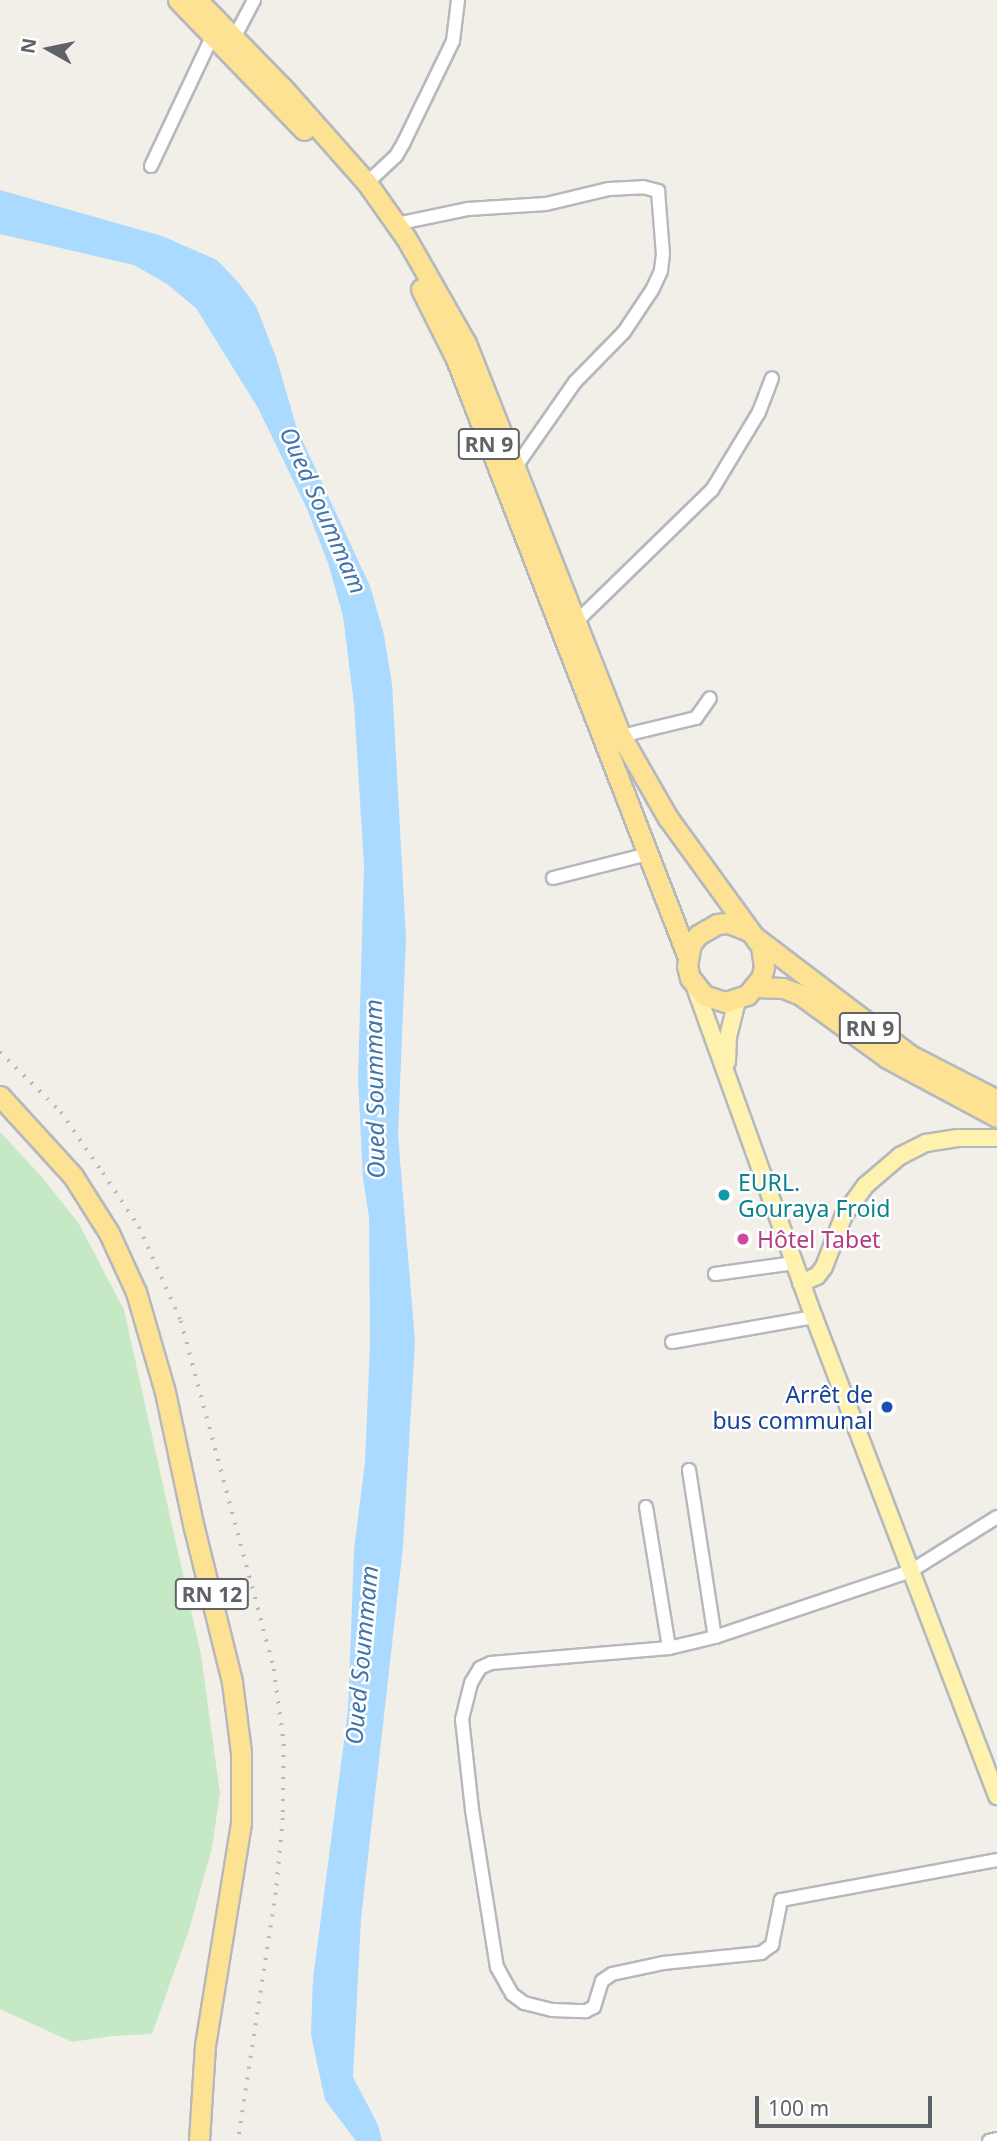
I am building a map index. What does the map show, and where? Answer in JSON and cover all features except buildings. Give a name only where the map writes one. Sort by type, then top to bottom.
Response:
[{"type":"highway","name":"RN 9","points":[[178,0],[348,178],[396,246],[427,298],[456,359],[687,955]]},
{"type":"highway","name":"RN 9","points":[[197,0],[367,183],[396,224],[466,343],[621,736],[668,818],[740,913],[752,934],[909,1055],[997,1100]]},
{"type":"highway","points":[[728,923],[752,934],[764,957],[764,968],[756,987],[737,1000],[714,1000],[695,987],[690,978],[687,955],[698,935],[706,928],[728,923]]},
{"type":"highway","name":"RN 9","points":[[756,987],[783,988],[799,994],[887,1058],[997,1117]]},
{"type":"highway","name":"RN 12","points":[[0,1096],[73,1176],[109,1233],[136,1293],[165,1392],[194,1528],[232,1682],[241,1752],[241,1823],[205,2045],[199,2141]]},
{"type":"main road","points":[[695,987],[727,1068],[801,1283],[997,1796]]},
{"type":"main road","points":[[727,1068],[728,1037],[737,1000]]},
{"type":"main road","points":[[801,1283],[817,1276],[824,1267],[844,1215],[866,1185],[900,1156],[926,1143],[958,1138],[997,1138]]},
{"type":"street","points":[[234,38],[254,0]]},
{"type":"street","points":[[367,183],[396,156],[404,142],[453,41],[458,0]]},
{"type":"street","points":[[151,166],[213,36]]},
{"type":"street","points":[[396,224],[481,207],[546,204],[609,188],[643,187],[658,191],[663,254],[652,290],[624,332],[575,382],[515,468]]},
{"type":"street","points":[[575,623],[712,490],[759,412],[772,378]]},
{"type":"street","points":[[621,736],[696,718],[710,698]]},
{"type":"street","points":[[553,878],[648,854]]},
{"type":"street","points":[[715,1274],[794,1263]]},
{"type":"street","points":[[671,1342],[814,1317]]},
{"type":"street","points":[[689,1470],[715,1637]]},
{"type":"street","points":[[646,1507],[669,1648]]},
{"type":"street","points":[[997,1517],[911,1571],[715,1637],[669,1648],[491,1663],[480,1668],[471,1683],[462,1719],[471,1810],[497,1967],[512,1994],[524,2003],[552,2010],[586,2011],[594,2007],[602,1981],[612,1974],[663,1963],[761,1953],[772,1945],[782,1900],[997,1860]]},
{"type":"street","points":[[989,2141],[997,2139]]},
{"type":"green space","points":[[0,1132],[42,1177],[79,1224],[124,1310],[201,1655],[220,1793],[212,1848],[189,1930],[152,2034],[72,2042],[0,2009]]},
{"type":"water","name":"Oued Soummam","points":[[0,190],[162,236],[217,260],[238,282],[256,306],[276,357],[297,429],[370,586],[384,635],[392,684],[406,938],[398,1135],[415,1341],[403,1547],[361,1919],[353,2077],[378,2125],[382,2141],[356,2141],[325,2100],[311,2035],[313,1979],[348,1710],[354,1549],[365,1462],[370,1345],[369,1217],[363,1179],[358,1078],[364,866],[354,704],[343,616],[328,563],[307,509],[258,408],[196,308],[167,284],[134,265],[0,234]]},
{"type":"railway","points":[[0,1052],[61,1112],[103,1173],[139,1227],[181,1321],[274,1669],[284,1744],[283,1818],[276,1893],[238,2141]]},
{"type":"place","name":"EURL. Gouraya Froid","points":[[724,1195]]},
{"type":"place","name":"Hôtel Tabet","points":[[743,1239]]},
{"type":"place","name":"Arrêt de bus communal","points":[[887,1407]]}]
